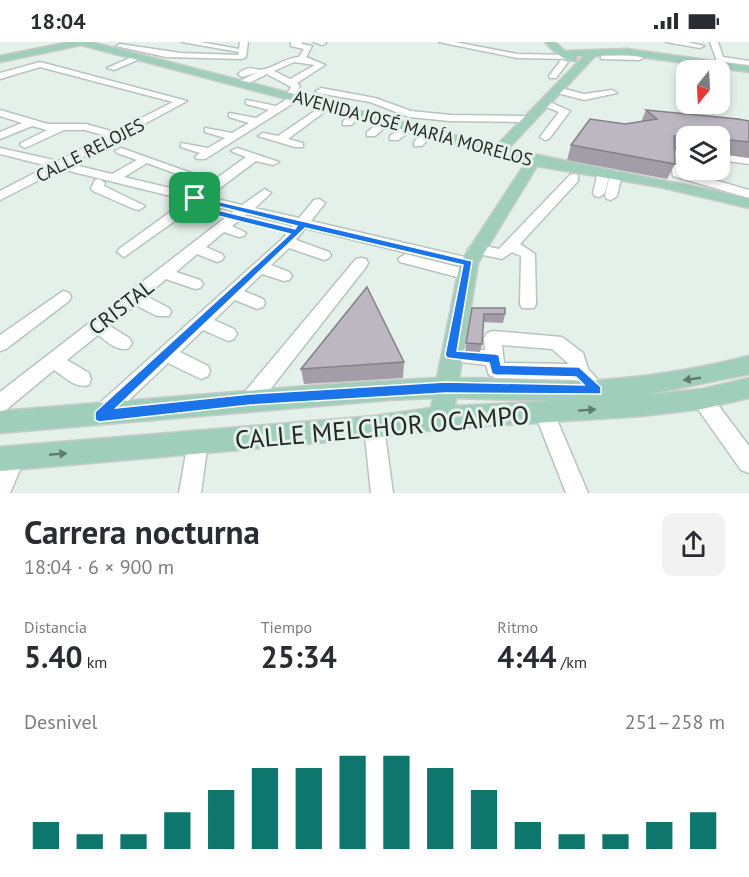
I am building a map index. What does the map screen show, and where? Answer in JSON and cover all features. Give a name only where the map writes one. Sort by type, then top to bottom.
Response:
[{"type":"main road","points":[[0,54],[57,42]]},
{"type":"main road","points":[[0,59],[81,42]]},
{"type":"main road","name":"AVENIDA JOSÉ MARÍA MORELOS","points":[[81,42],[142,58],[249,80],[294,96],[539,161],[684,183],[749,205]]},
{"type":"main road","points":[[546,43],[565,57],[635,54],[682,60]]},
{"type":"main road","points":[[565,57],[589,56],[628,47],[686,60]]},
{"type":"main road","points":[[500,150],[589,56]]},
{"type":"main road","points":[[730,64],[749,66]]},
{"type":"main road","points":[[441,418],[469,262],[523,174],[532,163],[539,161]]},
{"type":"main road","name":"CALLE MELCHOR OCAMPO","points":[[0,422],[99,416],[250,400],[445,388],[497,372],[597,390],[700,378],[749,365]]},
{"type":"main road","name":"CALLE MELCHOR OCAMPO","points":[[7,459],[374,427],[441,418],[545,414],[702,399],[749,388]]},
{"type":"street","points":[[134,42],[120,46],[215,58],[244,50]]},
{"type":"street","points":[[111,68],[186,42],[244,50]]},
{"type":"street","points":[[299,42],[294,44],[309,48]]},
{"type":"street","points":[[185,145],[205,155],[277,110],[294,96],[296,86],[268,71],[302,58],[309,48],[322,43],[318,42]]},
{"type":"street","points":[[443,42],[523,57],[565,57]]},
{"type":"street","points":[[455,42],[518,54],[565,57]]},
{"type":"street","points":[[670,42],[700,46]]},
{"type":"street","points":[[714,42],[720,59],[749,66]]},
{"type":"street","points":[[236,68],[249,60],[244,50]]},
{"type":"street","points":[[553,76],[565,57]]},
{"type":"street","points":[[604,57],[639,58]]},
{"type":"street","points":[[292,82],[321,65],[302,58]]},
{"type":"street","name":"CALLE RELOJES","points":[[0,75],[40,64],[128,88],[151,91],[182,101],[0,196]]},
{"type":"street","points":[[557,90],[584,97],[612,93]]},
{"type":"street","points":[[321,91],[372,100],[409,114],[450,118],[529,119]]},
{"type":"street","points":[[249,102],[277,110]]},
{"type":"street","points":[[544,103],[565,111],[545,137]]},
{"type":"street","points":[[280,140],[328,105]]},
{"type":"street","points":[[0,113],[60,128],[86,127],[116,136]]},
{"type":"street","points":[[347,123],[361,113]]},
{"type":"street","points":[[233,115],[257,122]]},
{"type":"street","points":[[372,134],[387,120]]},
{"type":"street","points":[[0,131],[29,121]]},
{"type":"street","points":[[0,136],[29,121]]},
{"type":"street","points":[[394,138],[412,126]]},
{"type":"street","points":[[9,154],[60,128]]},
{"type":"street","points":[[208,130],[234,137]]},
{"type":"street","points":[[418,144],[430,131]]},
{"type":"street","points":[[263,136],[298,145]]},
{"type":"street","points":[[121,151],[188,174]]},
{"type":"street","points":[[237,151],[273,162]]},
{"type":"street","points":[[9,154],[54,168],[191,202],[234,222],[469,262],[502,254],[574,178]]},
{"type":"street","points":[[124,252],[255,156]]},
{"type":"street","points":[[730,158],[749,161]]},
{"type":"street","points":[[139,206],[97,188],[105,181],[146,159]]},
{"type":"street","points":[[605,195],[610,173]]},
{"type":"street","points":[[682,180],[697,195],[749,205]]},
{"type":"street","points":[[684,183],[749,194]]},
{"type":"street","name":"CRISTAL","points":[[0,403],[195,248],[234,222],[265,193]]},
{"type":"street","points":[[99,416],[260,267],[295,233],[319,203]]},
{"type":"street","points":[[295,233],[324,255]]},
{"type":"street","points":[[511,245],[528,254],[528,304]]},
{"type":"street","points":[[195,248],[216,257]]},
{"type":"street","points":[[250,400],[361,263]]},
{"type":"street","points":[[260,267],[284,276]]},
{"type":"street","points":[[164,273],[195,284]]},
{"type":"street","points":[[233,292],[257,303]]},
{"type":"street","points":[[0,344],[63,297]]},
{"type":"street","points":[[133,297],[163,312]]},
{"type":"street","points":[[201,321],[228,334]]},
{"type":"street","points":[[97,326],[123,343]]},
{"type":"street","points":[[497,372],[493,338],[556,342],[577,358],[579,372],[597,390]]},
{"type":"street","points":[[166,354],[201,371]]},
{"type":"street","points":[[451,355],[497,372],[579,372]]},
{"type":"street","points":[[53,360],[82,379]]},
{"type":"street","points":[[702,399],[741,440],[749,463]]},
{"type":"street","points":[[545,414],[577,493]]},
{"type":"street","points":[[374,427],[382,493]]},
{"type":"street","points":[[190,493],[198,442]]},
{"type":"street","name":"CALLE MELCHOR OCAMPO","points":[[0,490],[7,459]]},
{"type":"building","points":[[646,110],[749,121],[749,142],[730,140],[730,126],[676,126],[675,164],[571,145],[590,119],[625,124],[657,119]]},
{"type":"building","points":[[367,287],[404,362],[301,369]]},
{"type":"building","points":[[472,308],[505,308],[505,314],[484,314],[482,344],[466,343]]},
{"type":"route","points":[[195,198],[186,205],[297,232],[303,225],[469,263],[465,274],[451,355],[495,358],[496,370],[579,372],[597,390],[445,388],[250,400],[99,416],[287,242],[297,232],[303,225],[195,198]]}]
